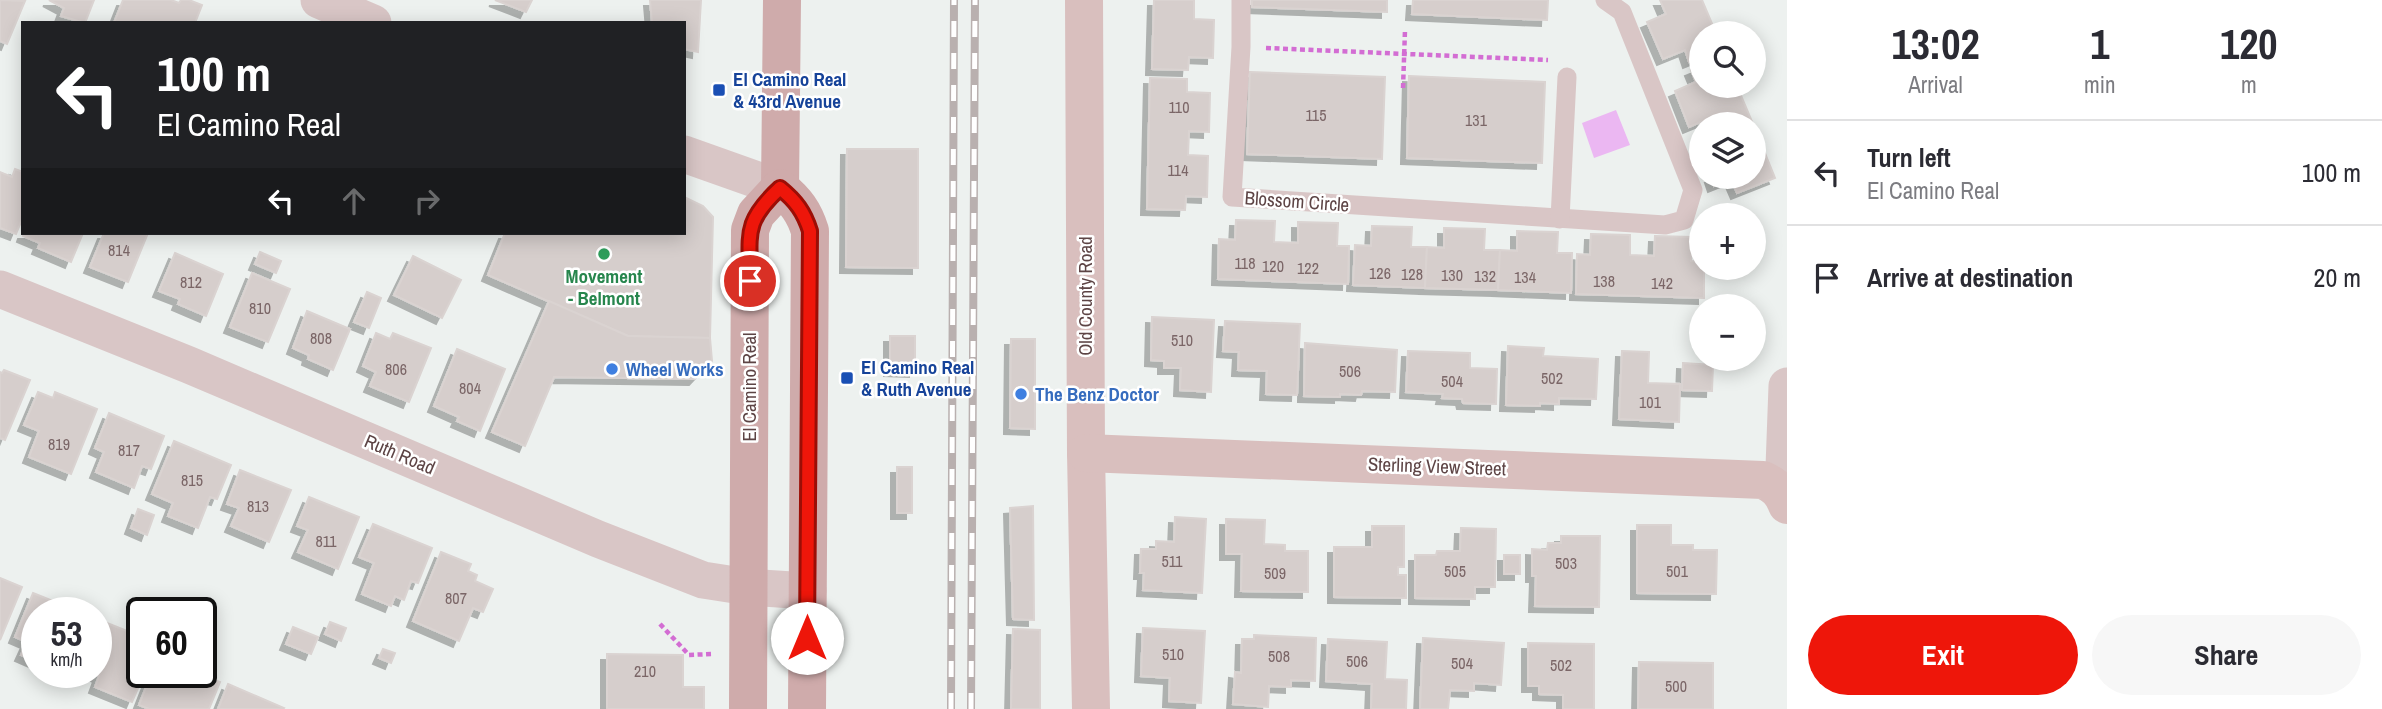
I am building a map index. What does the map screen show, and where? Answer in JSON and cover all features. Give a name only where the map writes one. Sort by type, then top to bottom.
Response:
[{"type":"main road","points":[[782,0],[780,188],[805,214],[810,231],[807,709]]},
{"type":"main road","name":"El Camino Real","points":[[748,709],[750,230],[756,214],[780,188]]},
{"type":"street","points":[[319,0],[368,21]]},
{"type":"street","name":"Old County Road","points":[[1084,5],[1086,453],[1091,709]]},
{"type":"street","points":[[686,155],[780,188]]},
{"type":"street","name":"Ruth Road","points":[[0,289],[703,580],[748,587],[807,591]]},
{"type":"street","points":[[1785,500],[1787,386]]},
{"type":"street","name":"Sterling View Street","points":[[1086,453],[1763,480],[1774,485],[1785,500]]},
{"type":"lane","name":"Blossom Circle","points":[[1241,0],[1241,47],[1231,197],[1665,225],[1684,220],[1693,190],[1622,12],[1605,0]]},
{"type":"lane","points":[[1560,219],[1567,77]]},
{"type":"path","points":[[1403,88],[1405,30]]},
{"type":"path","points":[[1241,47],[1553,60]]},
{"type":"path","points":[[660,624],[689,655],[711,654]]},
{"type":"shaded area","points":[[1616,110],[1630,145],[1594,158],[1582,123]]},
{"type":"building","points":[[0,0],[25,1],[7,44],[0,41]]},
{"type":"building","points":[[49,0],[94,0],[86,21],[61,16],[64,8]]},
{"type":"building","points":[[123,0],[171,0],[179,3],[181,0],[189,0],[202,5],[196,21],[115,21]]},
{"type":"building","points":[[495,0],[532,0],[526,12]]},
{"type":"building","points":[[650,0],[701,0],[698,52],[686,49],[686,21],[652,21]]},
{"type":"building","points":[[1154,0],[1194,0],[1194,19],[1214,20],[1213,58],[1189,57],[1188,70],[1152,69]]},
{"type":"building","points":[[1252,0],[1387,0],[1387,12],[1252,7]]},
{"type":"building","points":[[1413,0],[1548,0],[1547,20],[1412,14]]},
{"type":"building","points":[[1660,0],[1702,0],[1711,21],[1689,21],[1689,62],[1685,50],[1663,59],[1647,22],[1666,14]]},
{"type":"building","points":[[1250,72],[1385,77],[1382,159],[1247,154]]},
{"type":"building","points":[[1409,76],[1545,82],[1542,163],[1407,158]]},
{"type":"building","points":[[1150,78],[1187,79],[1187,92],[1210,93],[1209,132],[1189,131],[1188,155],[1208,156],[1207,197],[1186,196],[1185,210],[1147,209]]},
{"type":"building","points":[[1689,85],[1689,98],[1742,98],[1748,112],[1689,112],[1689,127],[1675,91]]},
{"type":"building","points":[[847,149],[918,149],[918,268],[846,267]]},
{"type":"building","points":[[1766,156],[1775,178],[1766,182]]},
{"type":"building","points":[[15,169],[21,171],[21,222],[16,234],[0,228],[0,172],[12,177]]},
{"type":"building","name":"Movement - Belmont","points":[[686,198],[703,206],[713,217],[710,338],[628,336],[488,275],[504,235],[686,235]]},
{"type":"building","points":[[1236,220],[1275,221],[1274,242],[1298,243],[1298,222],[1338,223],[1337,246],[1349,246],[1348,284],[1218,279],[1219,239],[1235,240]]},
{"type":"building","points":[[1372,226],[1412,227],[1411,247],[1427,247],[1425,288],[1353,285],[1355,245],[1371,246]]},
{"type":"building","points":[[1444,228],[1485,229],[1484,250],[1500,250],[1498,290],[1425,288],[1427,247],[1444,248]]},
{"type":"building","points":[[1517,231],[1558,232],[1557,253],[1572,253],[1571,293],[1498,290],[1500,250],[1517,251]]},
{"type":"building","points":[[1591,234],[1630,235],[1630,255],[1654,256],[1655,236],[1689,237],[1689,280],[1704,280],[1704,294],[1689,294],[1689,298],[1576,294],[1577,254],[1590,255]]},
{"type":"building","points":[[82,235],[71,262],[38,248],[40,243],[23,236]]},
{"type":"building","points":[[103,235],[147,235],[128,282],[90,267]]},
{"type":"building","points":[[260,252],[281,261],[276,273],[255,264]]},
{"type":"building","points":[[175,253],[223,274],[206,316],[178,304],[180,299],[159,291]]},
{"type":"building","points":[[413,256],[461,280],[442,318],[394,295]]},
{"type":"building","points":[[252,273],[290,289],[268,342],[230,327]]},
{"type":"building","points":[[367,292],[381,298],[369,328],[354,322]]},
{"type":"building","name":"Wheel Works","points":[[549,301],[628,336],[710,338],[712,361],[695,379],[554,377],[525,446],[492,432]]},
{"type":"building","points":[[307,311],[350,329],[333,370],[308,359],[309,355],[293,348]]},
{"type":"building","points":[[1152,317],[1214,320],[1211,392],[1180,390],[1181,368],[1164,368],[1164,361],[1151,360]]},
{"type":"building","points":[[1225,321],[1300,324],[1297,395],[1266,394],[1267,371],[1238,370],[1239,352],[1223,351]]},
{"type":"building","points":[[376,333],[390,339],[393,333],[431,348],[409,402],[370,386],[376,372],[363,366]]},
{"type":"building","points":[[890,336],[915,336],[915,371],[890,370]]},
{"type":"building","points":[[1011,339],[1035,339],[1035,429],[1010,428]]},
{"type":"building","points":[[1305,343],[1397,350],[1395,392],[1362,391],[1361,395],[1340,394],[1340,397],[1304,396]]},
{"type":"building","points":[[1508,346],[1544,348],[1543,356],[1598,359],[1596,399],[1559,398],[1559,404],[1506,405]]},
{"type":"building","points":[[457,349],[505,369],[480,431],[457,421],[459,417],[434,406]]},
{"type":"building","points":[[1408,351],[1470,353],[1470,368],[1497,369],[1496,404],[1463,403],[1462,399],[1442,398],[1443,394],[1406,392]]},
{"type":"building","points":[[1622,351],[1649,352],[1648,383],[1680,384],[1679,422],[1619,419]]},
{"type":"building","points":[[1683,363],[1689,363],[1689,371],[1713,371],[1712,391],[1682,390]]},
{"type":"building","points":[[4,370],[30,380],[5,440],[0,438],[0,372]]},
{"type":"building","points":[[38,392],[53,398],[55,392],[97,409],[71,474],[29,457],[39,431],[24,425]]},
{"type":"building","points":[[109,413],[164,436],[151,469],[142,466],[134,488],[96,472],[104,452],[95,448]]},
{"type":"building","points":[[174,441],[231,465],[217,499],[210,497],[198,528],[168,516],[173,503],[152,494]]},
{"type":"building","points":[[897,467],[912,467],[912,513],[897,513]]},
{"type":"building","points":[[240,470],[291,490],[269,542],[231,526],[239,508],[227,504]]},
{"type":"building","points":[[309,497],[359,517],[338,569],[298,552],[308,530],[297,526]]},
{"type":"building","points":[[1033,506],[1034,620],[1013,619],[1010,508]]},
{"type":"building","points":[[138,509],[154,515],[147,535],[131,528]]},
{"type":"building","points":[[1175,517],[1206,519],[1202,593],[1143,590],[1144,573],[1140,573],[1141,549],[1156,549],[1156,541],[1174,542]]},
{"type":"building","points":[[1226,519],[1265,520],[1264,544],[1285,545],[1285,551],[1308,551],[1308,592],[1241,591],[1242,554],[1226,554]]},
{"type":"building","points":[[373,524],[432,548],[418,583],[411,581],[404,600],[395,596],[391,606],[362,594],[374,563],[359,557]]},
{"type":"building","points":[[1637,525],[1671,525],[1671,545],[1693,545],[1693,550],[1717,550],[1716,594],[1637,593]]},
{"type":"building","points":[[1372,526],[1404,526],[1404,567],[1398,567],[1398,575],[1406,575],[1406,598],[1334,597],[1334,547],[1372,547]]},
{"type":"building","points":[[1461,528],[1496,529],[1495,587],[1475,587],[1475,599],[1415,598],[1415,555],[1460,551]]},
{"type":"building","points":[[1561,536],[1600,536],[1599,607],[1535,606],[1536,576],[1532,576],[1532,549],[1547,550],[1548,543],[1561,543]]},
{"type":"building","points":[[441,552],[471,564],[468,571],[477,575],[475,581],[493,589],[483,612],[473,608],[459,641],[413,621]]},
{"type":"building","points":[[1504,555],[1520,555],[1520,574],[1504,574]]},
{"type":"building","points":[[0,578],[22,587],[0,640]]},
{"type":"building","points":[[21,622],[21,640],[15,637]]},
{"type":"building","points":[[330,622],[346,628],[341,641],[325,634]]},
{"type":"building","points":[[112,625],[126,631],[126,688],[138,688],[132,702],[97,688],[112,688]]},
{"type":"building","points":[[293,627],[318,637],[311,654],[286,644]]},
{"type":"building","points":[[1143,628],[1205,631],[1201,703],[1169,701],[1170,678],[1141,676]]},
{"type":"building","points":[[1013,629],[1040,630],[1040,709],[1011,709]]},
{"type":"building","points":[[1254,635],[1316,638],[1315,681],[1291,680],[1291,687],[1269,686],[1268,707],[1233,704],[1235,672],[1241,673],[1242,639],[1254,639]]},
{"type":"building","points":[[1423,638],[1504,643],[1501,685],[1474,683],[1474,691],[1450,690],[1448,709],[1420,709]]},
{"type":"building","points":[[1328,639],[1387,642],[1385,679],[1407,680],[1406,709],[1371,709],[1372,684],[1326,681]]},
{"type":"building","points":[[1528,643],[1594,644],[1594,709],[1563,709],[1563,695],[1539,694],[1539,686],[1528,686]]},
{"type":"building","points":[[383,649],[395,653],[391,663],[379,658]]},
{"type":"building","points":[[607,654],[683,655],[683,687],[704,687],[704,709],[607,709]]},
{"type":"building","points":[[1639,662],[1713,663],[1713,709],[1638,709]]},
{"type":"building","points":[[217,681],[220,682],[209,709],[149,709],[139,705],[146,688],[217,688]]},
{"type":"building","points":[[228,684],[284,708],[218,709]]},
{"type":"railway","points":[[951,709],[954,0]]},
{"type":"railway","points":[[971,709],[975,0]]},
{"type":"place","name":"El Camino Real & 43rd Avenue","points":[[719,90]]},
{"type":"place","name":"Movement - Belmont","points":[[604,254]]},
{"type":"place","name":"Wheel Works","points":[[612,369]]},
{"type":"place","name":"El Camino Real & Ruth Avenue","points":[[847,378]]},
{"type":"place","name":"The Benz Doctor","points":[[1021,394]]},
{"type":"route","points":[[750,281],[750,230],[756,214],[780,188],[805,214],[810,231],[807,638]]}]
